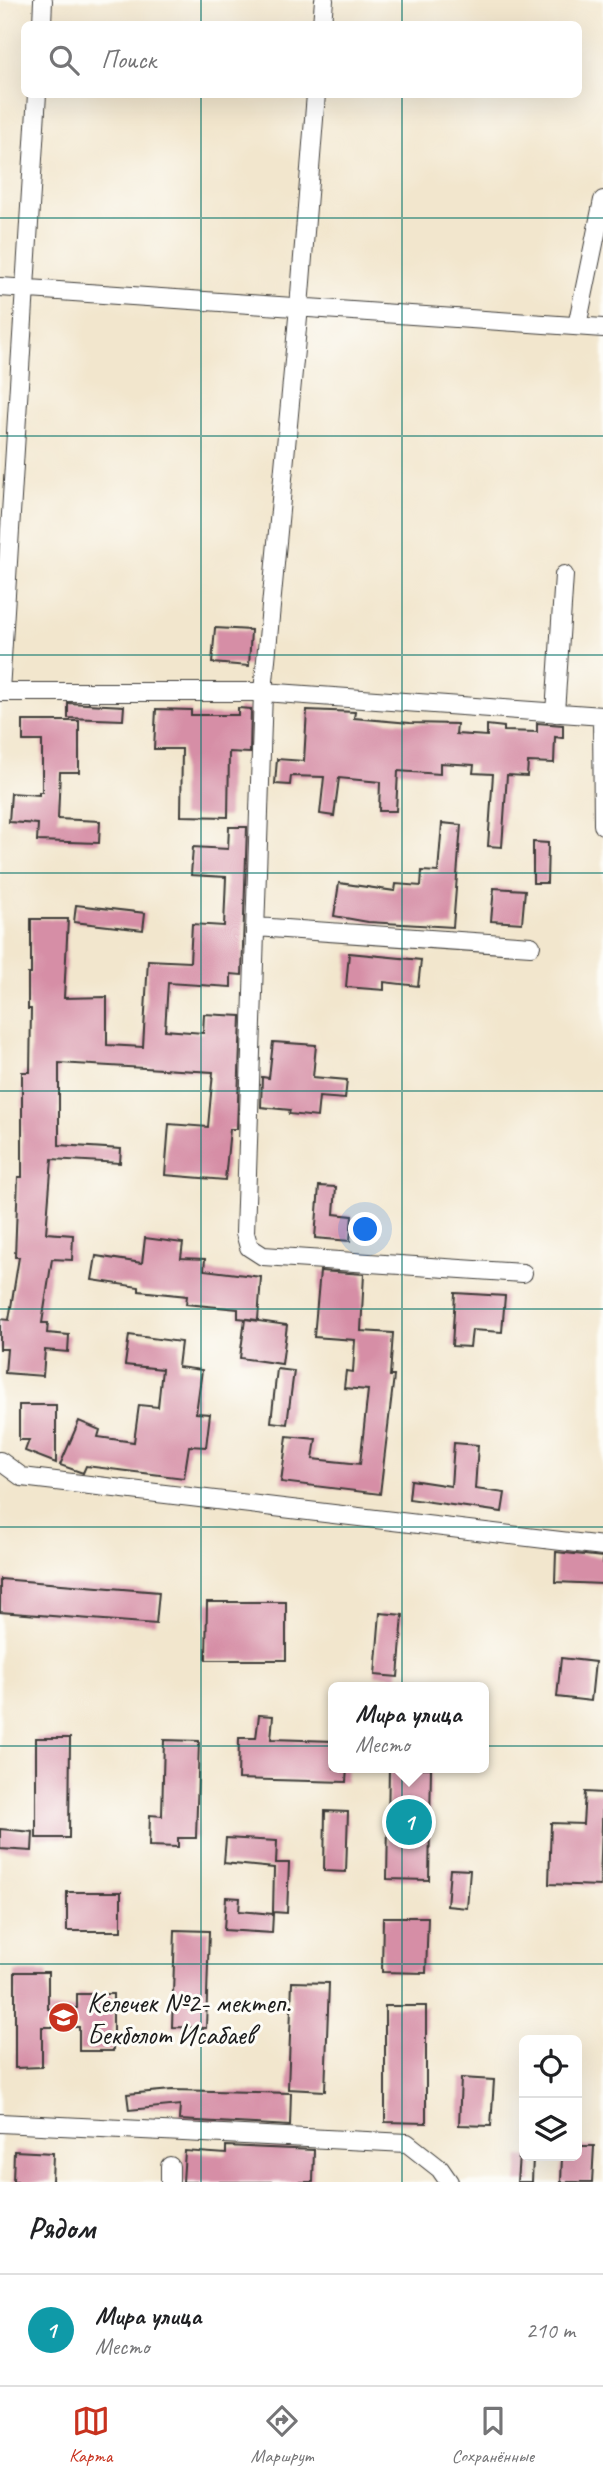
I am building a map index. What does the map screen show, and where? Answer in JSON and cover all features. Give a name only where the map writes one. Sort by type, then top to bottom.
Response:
[{"type":"street","points":[[42,21],[43,0]]},
{"type":"street","points":[[322,21],[324,0]]},
{"type":"street","points":[[37,98],[0,692],[263,692],[603,716],[603,825]]},
{"type":"street","points":[[316,98],[263,692],[245,1233],[249,1247],[263,1256],[523,1273]]},
{"type":"street","points":[[577,326],[603,200]]},
{"type":"street","points":[[0,287],[603,328]]},
{"type":"street","points":[[555,713],[564,575]]},
{"type":"street","points":[[256,927],[531,946]]},
{"type":"street","points":[[0,1461],[22,1477],[603,1546]]},
{"type":"street","points":[[0,2123],[407,2143],[440,2169],[449,2182]]},
{"type":"building","points":[[215,628],[251,630],[249,666],[212,663]]},
{"type":"building","points":[[68,703],[124,706],[123,720],[68,718]]},
{"type":"building","points":[[238,708],[251,709],[250,753],[229,752],[228,817],[181,816],[182,749],[154,749],[156,709],[191,710],[191,715],[238,715]]},
{"type":"building","points":[[307,710],[355,712],[354,718],[457,724],[456,734],[487,736],[487,725],[504,727],[504,731],[537,732],[537,723],[563,725],[563,738],[555,737],[554,763],[528,762],[527,776],[507,775],[502,847],[488,846],[493,774],[473,773],[474,765],[440,763],[440,774],[398,771],[396,811],[379,811],[380,782],[339,778],[334,816],[320,814],[324,777],[291,776],[290,785],[275,784],[277,759],[304,761]]},
{"type":"building","points":[[23,721],[79,721],[79,772],[60,772],[58,819],[100,821],[99,843],[37,841],[38,824],[9,822],[11,793],[39,795],[39,792],[42,792],[42,741],[23,741]]},
{"type":"building","points":[[442,823],[461,825],[453,927],[368,922],[334,916],[339,883],[395,891],[396,884],[421,886],[422,871],[438,872]]},
{"type":"building","points":[[229,827],[247,827],[242,975],[231,974],[231,987],[168,983],[165,1030],[203,1033],[204,1014],[241,1016],[237,1129],[230,1129],[225,1180],[165,1175],[169,1124],[208,1127],[213,1072],[59,1063],[59,1145],[121,1149],[120,1163],[52,1159],[46,1233],[73,1235],[72,1260],[52,1259],[42,1323],[48,1323],[47,1333],[69,1335],[68,1352],[45,1350],[43,1376],[5,1373],[7,1349],[0,1349],[0,1319],[9,1320],[19,1257],[15,1257],[18,1177],[22,1177],[22,1072],[30,1072],[31,1009],[28,1009],[28,974],[31,974],[31,919],[68,919],[64,998],[107,997],[107,1045],[143,1047],[148,960],[190,962],[192,924],[224,926],[226,877],[191,875],[193,847],[228,849]]},
{"type":"building","points":[[533,842],[548,843],[547,883],[533,883]]},
{"type":"building","points":[[494,888],[525,890],[522,923],[491,921]]},
{"type":"building","points":[[76,905],[145,913],[143,930],[74,922]]},
{"type":"building","points":[[349,953],[421,960],[418,986],[384,982],[384,990],[346,987]]},
{"type":"building","points":[[273,1042],[316,1045],[313,1077],[347,1080],[345,1099],[319,1097],[317,1117],[289,1114],[290,1110],[261,1107],[262,1077],[269,1078]]},
{"type":"building","points":[[319,1186],[336,1187],[334,1214],[352,1216],[350,1241],[315,1238]]},
{"type":"building","points":[[145,1238],[183,1243],[181,1258],[205,1259],[204,1270],[261,1277],[258,1320],[238,1318],[238,1309],[186,1304],[187,1296],[139,1291],[139,1287],[92,1280],[96,1256],[142,1263]]},
{"type":"building","points":[[320,1271],[364,1274],[361,1331],[393,1333],[390,1376],[394,1376],[380,1494],[281,1482],[287,1436],[316,1439],[313,1459],[360,1464],[368,1390],[344,1388],[346,1371],[353,1372],[355,1340],[314,1337]]},
{"type":"building","points":[[455,1293],[505,1296],[502,1332],[472,1330],[470,1347],[452,1346]]},
{"type":"building","points":[[245,1319],[287,1325],[282,1364],[240,1358]]},
{"type":"building","points":[[129,1335],[181,1342],[178,1367],[202,1370],[196,1413],[210,1414],[206,1447],[189,1446],[184,1478],[86,1466],[83,1473],[60,1465],[79,1421],[100,1430],[98,1437],[134,1442],[139,1405],[158,1407],[162,1369],[125,1365]]},
{"type":"building","points":[[277,1369],[294,1371],[287,1424],[271,1422]]},
{"type":"building","points":[[19,1405],[56,1405],[56,1463],[25,1451],[29,1440],[19,1440]]},
{"type":"building","points":[[454,1443],[478,1445],[475,1489],[505,1493],[502,1512],[409,1499],[411,1480],[451,1486]]},
{"type":"building","points":[[556,1552],[603,1557],[603,1584],[555,1582]]},
{"type":"building","points":[[0,1579],[159,1592],[156,1624],[0,1612]]},
{"type":"building","points":[[207,1602],[286,1602],[286,1660],[206,1660]]},
{"type":"building","points":[[380,1613],[403,1615],[398,1677],[375,1675]]},
{"type":"building","points":[[561,1658],[595,1662],[591,1701],[557,1697]]},
{"type":"building","points":[[259,1715],[273,1716],[271,1739],[328,1741],[328,1773],[347,1773],[346,1782],[238,1779],[239,1738],[256,1738]]},
{"type":"building","points":[[36,1738],[70,1738],[69,1838],[36,1838]]},
{"type":"building","points":[[164,1740],[199,1741],[196,1838],[178,1838],[178,1847],[149,1846],[150,1815],[162,1816]]},
{"type":"building","points":[[389,1773],[431,1773],[429,1880],[387,1879]]},
{"type":"building","points":[[585,1792],[603,1793],[600,1886],[549,1884],[551,1823],[583,1824]]},
{"type":"building","points":[[325,1811],[348,1812],[346,1872],[324,1871]]},
{"type":"building","points":[[0,1829],[33,1832],[32,1851],[0,1849]]},
{"type":"building","points":[[226,1838],[277,1841],[276,1863],[289,1863],[287,1913],[273,1912],[274,1868],[224,1863]]},
{"type":"building","points":[[450,1869],[470,1870],[467,1908],[447,1906]]},
{"type":"building","points":[[67,1892],[121,1892],[121,1931],[67,1931]]},
{"type":"building","points":[[226,1897],[240,1898],[239,1911],[273,1914],[272,1933],[224,1930]]},
{"type":"building","points":[[383,1917],[428,1917],[426,1973],[382,1972]]},
{"type":"building","points":[[175,1930],[209,1931],[206,2028],[172,2027]]},
{"type":"building","name":"Келечек №2- мектеп. Бекболот Исабаев","points":[[15,1972],[48,1972],[48,2009],[77,2008],[77,1994],[113,1994],[113,2051],[79,2051],[79,2027],[42,2027],[42,2067],[15,2068]]},
{"type":"building","points":[[292,1982],[329,1983],[325,2091],[288,2089]]},
{"type":"building","points":[[385,2006],[426,2006],[426,2123],[385,2122]]},
{"type":"building","points":[[461,2078],[494,2080],[491,2126],[459,2125]]},
{"type":"building","points":[[172,2090],[291,2093],[290,2126],[179,2120],[180,2105],[129,2110],[127,2094]]},
{"type":"building","points":[[226,2146],[314,2150],[313,2182],[183,2182],[185,2151],[226,2154]]},
{"type":"building","points":[[582,2146],[594,2146],[592,2182],[561,2182],[562,2161],[582,2161]]},
{"type":"building","points":[[14,2151],[53,2153],[52,2182],[13,2182]]},
{"type":"building","points":[[519,2156],[519,2161],[533,2161],[532,2182],[517,2182]]},
{"type":"place","name":"Мира улица","points":[[409,1822]]},
{"type":"place","name":"Келечек №2- мектеп. Бекболот Исабаев","points":[[64,2018]]}]
